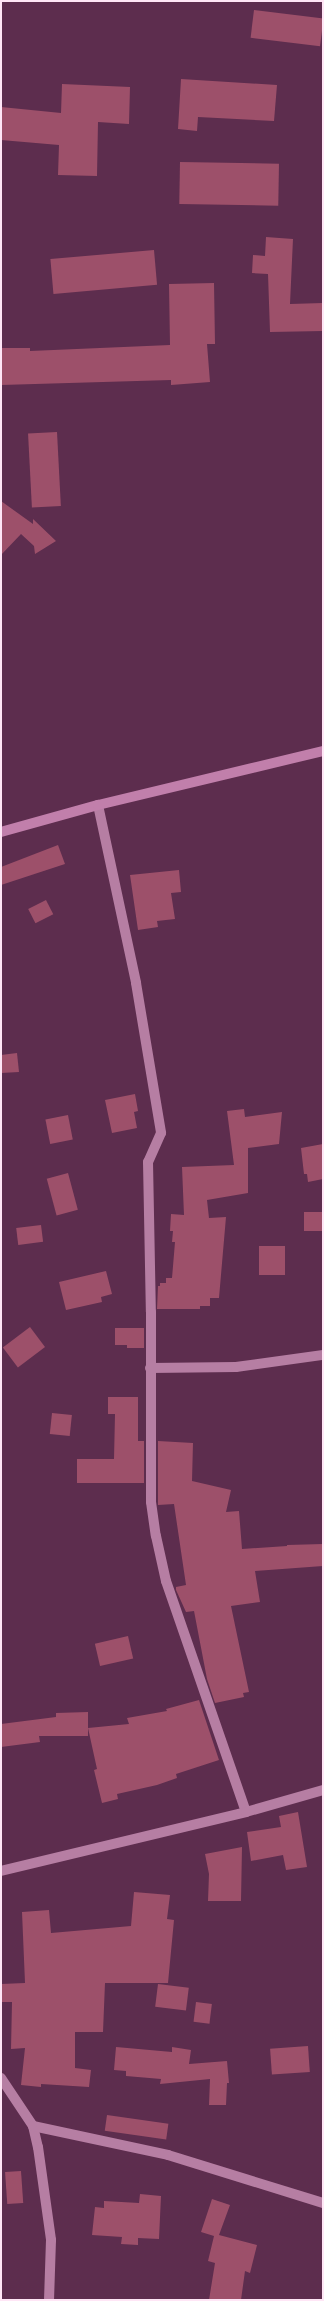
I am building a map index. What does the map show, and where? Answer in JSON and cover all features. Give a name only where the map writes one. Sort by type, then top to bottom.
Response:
[{"type":"street","points":[[1,832],[98,805],[323,751]]},
{"type":"street","points":[[98,805],[136,983],[162,1133],[148,1162],[151,1502],[156,1536],[166,1581],[246,1812]]},
{"type":"street","points":[[150,1368],[236,1367],[323,1355]]},
{"type":"street","points":[[1,1871],[246,1812],[323,1790]]},
{"type":"street","points":[[1,2078],[33,2126],[42,2172],[51,2240],[49,2300]]},
{"type":"street","points":[[33,2126],[168,2155],[323,2203]]},
{"type":"building","points":[[254,10],[323,18],[320,46],[251,38]]},
{"type":"building","points":[[181,79],[277,85],[274,121],[198,117],[197,131],[178,129]]},
{"type":"building","points":[[62,84],[130,87],[129,124],[98,122],[97,176],[58,175],[59,145],[1,140],[1,107],[61,113]]},
{"type":"building","points":[[180,162],[279,164],[278,206],[179,204]]},
{"type":"building","points":[[266,237],[293,239],[290,304],[323,303],[323,331],[270,332],[268,274],[252,273],[253,255],[265,256]]},
{"type":"building","points":[[154,250],[157,285],[53,294],[50,259]]},
{"type":"building","points":[[214,283],[215,344],[207,344],[210,382],[171,385],[171,380],[1,385],[1,348],[30,348],[30,351],[170,345],[169,284]]},
{"type":"building","points":[[57,432],[61,506],[32,507],[28,434]]},
{"type":"building","points":[[1,501],[33,524],[33,519],[56,541],[35,554],[34,546],[21,534],[1,555]]},
{"type":"building","points":[[58,845],[65,864],[1,885],[1,867]]},
{"type":"building","points":[[179,870],[181,892],[171,893],[175,919],[157,921],[158,927],[138,930],[130,875]]},
{"type":"building","points":[[46,900],[53,914],[35,923],[28,909]]},
{"type":"building","points":[[17,1053],[19,1072],[1,1073],[1,1055]]},
{"type":"building","points":[[135,1094],[138,1111],[134,1112],[137,1128],[112,1133],[105,1100]]},
{"type":"building","points":[[244,1109],[245,1117],[282,1112],[279,1144],[248,1148],[248,1193],[207,1200],[209,1218],[226,1217],[219,1298],[210,1298],[210,1306],[200,1306],[200,1309],[157,1309],[158,1286],[160,1286],[160,1283],[166,1283],[166,1278],[172,1278],[175,1242],[172,1242],[173,1231],[170,1231],[171,1214],[184,1215],[182,1167],[234,1165],[227,1111]]},
{"type":"building","points":[[68,1115],[73,1140],[50,1144],[45,1119]]},
{"type":"building","points":[[323,1144],[323,1179],[308,1182],[307,1174],[304,1174],[301,1148]]},
{"type":"building","points":[[68,1173],[78,1210],[57,1215],[47,1179]]},
{"type":"building","points":[[304,1212],[323,1212],[323,1231],[304,1231]]},
{"type":"building","points":[[41,1225],[43,1242],[18,1245],[16,1228]]},
{"type":"building","points":[[259,1246],[285,1246],[285,1275],[259,1275]]},
{"type":"building","points":[[106,1271],[112,1294],[101,1297],[102,1302],[66,1310],[59,1282]]},
{"type":"building","points":[[30,1327],[45,1347],[18,1367],[3,1347]]},
{"type":"building","points":[[115,1328],[144,1328],[144,1348],[127,1348],[127,1345],[115,1345]]},
{"type":"building","points":[[108,1397],[138,1397],[138,1441],[144,1441],[144,1483],[77,1483],[77,1459],[114,1459],[115,1414],[108,1414]]},
{"type":"building","points":[[52,1413],[72,1415],[70,1436],[50,1434]]},
{"type":"building","points":[[158,1441],[193,1443],[192,1481],[231,1490],[226,1512],[239,1511],[242,1549],[287,1545],[323,1544],[323,1566],[255,1571],[260,1602],[231,1606],[249,1692],[243,1693],[244,1697],[215,1703],[207,1679],[194,1611],[186,1612],[176,1590],[176,1587],[186,1585],[174,1504],[158,1505]]},
{"type":"building","points":[[128,1636],[133,1658],[100,1666],[95,1644]]},
{"type":"building","points":[[199,1700],[219,1760],[176,1774],[177,1778],[157,1785],[117,1794],[118,1799],[102,1803],[94,1770],[97,1769],[88,1728],[129,1724],[127,1718],[167,1711],[166,1709]]},
{"type":"building","points":[[88,1712],[88,1736],[39,1736],[40,1742],[1,1747],[1,1724],[56,1717],[56,1713]]},
{"type":"building","points":[[298,1812],[307,1867],[286,1870],[283,1855],[251,1861],[247,1832],[281,1827],[279,1816]]},
{"type":"building","points":[[242,1847],[241,1901],[208,1901],[209,1874],[205,1854]]},
{"type":"building","points":[[134,1892],[170,1895],[167,1919],[174,1920],[168,1983],[105,1983],[103,2032],[75,2032],[75,2068],[91,2070],[89,2087],[41,2084],[41,2087],[21,2085],[25,2048],[11,2049],[12,2002],[1,2002],[1,1984],[25,1983],[22,1912],[49,1910],[51,1933],[131,1926]]},
{"type":"building","points":[[158,1984],[189,1988],[186,2011],[155,2007]]},
{"type":"building","points":[[196,2002],[212,2004],[209,2024],[194,2022]]},
{"type":"building","points":[[308,2046],[310,2072],[272,2075],[270,2049]]},
{"type":"building","points":[[116,2047],[172,2052],[172,2047],[191,2050],[189,2064],[227,2061],[229,2083],[227,2083],[226,2105],[209,2105],[210,2079],[160,2084],[161,2079],[126,2076],[126,2071],[114,2070]]},
{"type":"building","points":[[107,2115],[168,2124],[166,2139],[105,2131]]},
{"type":"building","points":[[21,2171],[23,2203],[7,2204],[5,2172]]},
{"type":"building","points":[[140,2194],[161,2196],[159,2239],[138,2238],[138,2245],[121,2244],[122,2237],[92,2235],[95,2207],[104,2208],[104,2201],[139,2203]]},
{"type":"building","points":[[212,2199],[230,2205],[219,2235],[257,2245],[250,2273],[245,2271],[241,2300],[209,2300],[215,2263],[208,2261],[214,2236],[201,2232]]}]
